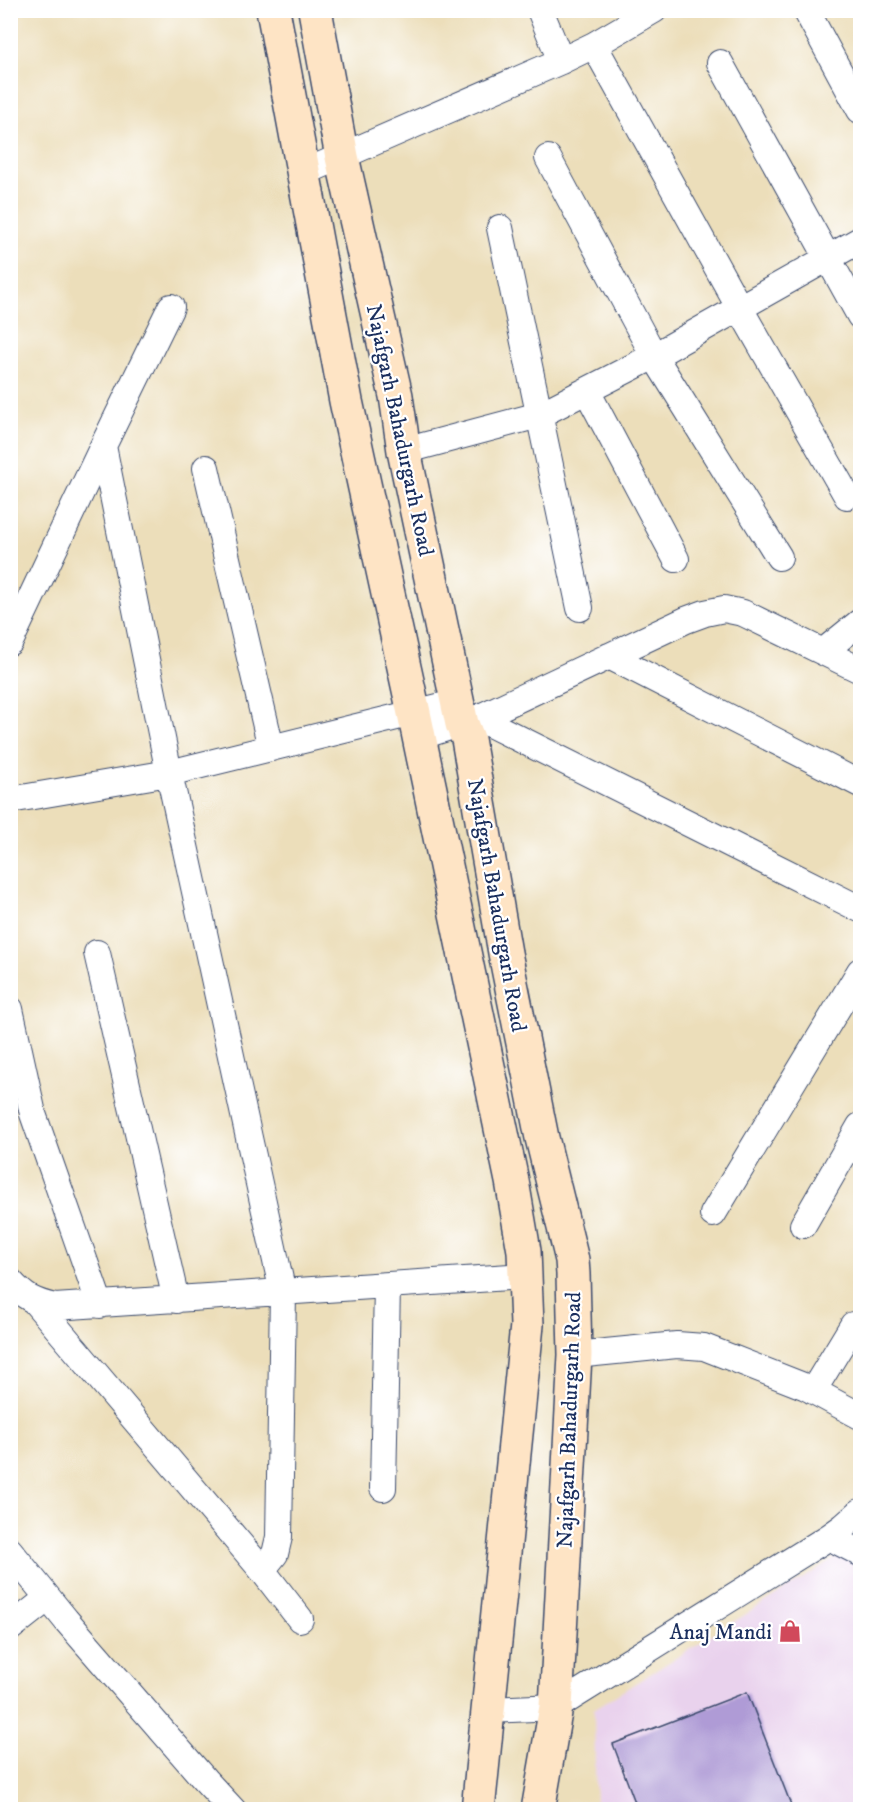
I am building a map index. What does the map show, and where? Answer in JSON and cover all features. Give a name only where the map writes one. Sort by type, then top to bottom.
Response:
[{"type":"main road","name":"Najafgarh Bahadurgarh Road","points":[[273,10],[345,401],[417,725],[512,1181],[524,1251],[526,1325],[478,1809]]},
{"type":"main road","name":"Najafgarh Bahadurgarh Road","points":[[315,10],[342,156],[396,396],[404,451],[466,715],[468,739],[505,953],[540,1126],[572,1260],[575,1355],[556,1707],[538,1809]]},
{"type":"street","points":[[540,10],[561,61]]},
{"type":"street","points":[[303,173],[561,61],[594,45],[654,10]]},
{"type":"street","points":[[806,10],[861,110]]},
{"type":"street","points":[[594,45],[847,496]]},
{"type":"street","points":[[720,63],[861,316]]},
{"type":"street","points":[[548,158],[654,356],[778,557]]},
{"type":"street","points":[[500,228],[580,608]]},
{"type":"street","points":[[404,451],[539,415],[654,356],[861,240]]},
{"type":"street","points":[[10,642],[171,307]]},
{"type":"street","points":[[587,391],[676,559]]},
{"type":"street","points":[[103,446],[169,773],[283,1293],[279,1537],[275,1554],[262,1570]]},
{"type":"street","points":[[206,468],[271,748]]},
{"type":"street","points":[[10,800],[169,773],[271,748],[466,715],[609,656],[686,620],[724,609],[743,613],[861,670]]},
{"type":"street","points":[[824,651],[861,622]]},
{"type":"street","points":[[609,656],[861,784]]},
{"type":"street","points":[[466,715],[861,909]]},
{"type":"street","points":[[97,953],[176,1300]]},
{"type":"street","points":[[713,1214],[861,971]]},
{"type":"street","points":[[10,1009],[33,1114],[100,1305]]},
{"type":"street","points":[[803,1225],[861,1126]]},
{"type":"street","points":[[36,1303],[55,1307],[100,1305],[525,1276]]},
{"type":"street","points":[[10,1281],[21,1293],[36,1303],[262,1570],[300,1619]]},
{"type":"street","points":[[384,1488],[387,1286]]},
{"type":"street","points":[[813,1391],[853,1325]]},
{"type":"street","points":[[575,1355],[677,1345],[704,1347],[813,1391],[861,1416]]},
{"type":"street","points":[[489,1710],[556,1707],[828,1537],[861,1512]]},
{"type":"street","points":[[828,1537],[861,1553]]},
{"type":"street","points":[[10,1551],[205,1780],[233,1809]]},
{"type":"street","points":[[10,1628],[48,1598]]},
{"type":"shaded area","name":"Anaj Mandi","points":[[850,1549],[860,1553],[860,1809],[596,1809],[594,1709]]},
{"type":"building","points":[[747,1692],[793,1810],[638,1810],[613,1744]]},
{"type":"place","name":"Anaj Mandi","points":[[790,1631]]}]
